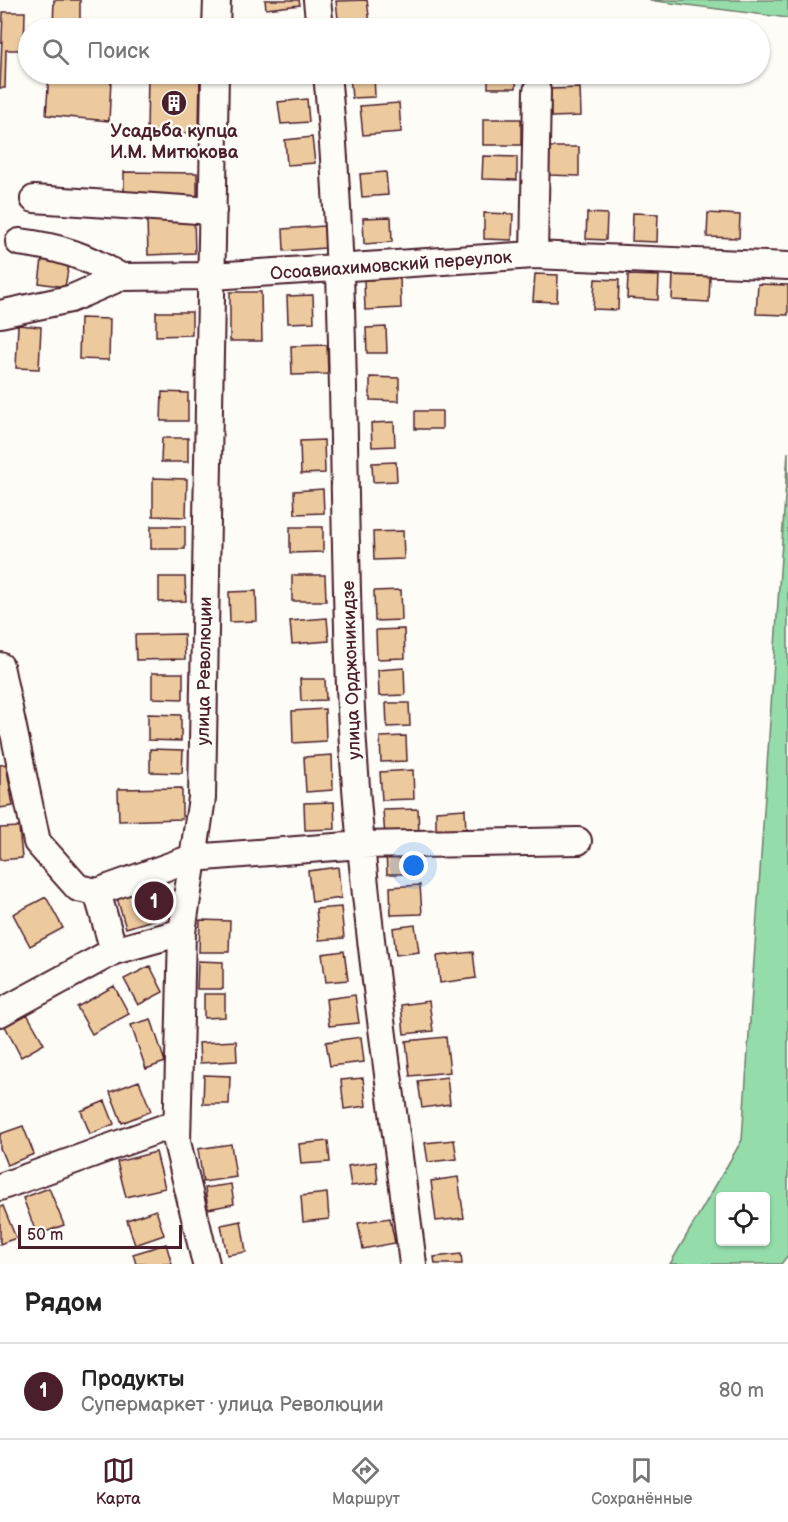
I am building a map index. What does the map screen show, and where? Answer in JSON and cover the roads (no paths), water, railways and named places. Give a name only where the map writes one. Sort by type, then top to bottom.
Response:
[{"type":"street","points":[[216,18],[217,0]]},
{"type":"street","points":[[316,0],[319,18]]},
{"type":"street","name":"улица Революции","points":[[206,1264],[177,1142],[177,1124],[182,932],[202,798],[215,84]]},
{"type":"street","name":"улица Орджоникидзе","points":[[328,84],[339,269],[351,711],[361,845],[413,1264]]},
{"type":"street","points":[[534,255],[537,91]]},
{"type":"street","points":[[34,199],[213,211]]},
{"type":"street","points":[[19,242],[51,246],[88,258],[121,277]]},
{"type":"street","name":"Осоавиахимовский переулок","points":[[0,314],[70,299],[121,277],[212,276],[534,255],[788,266]]},
{"type":"street","points":[[0,666],[37,842],[78,888],[98,892],[192,858],[361,845],[578,841]]},
{"type":"street","points":[[98,892],[114,951]]},
{"type":"street","points":[[0,1013],[114,951],[182,932]]},
{"type":"street","points":[[0,1187],[177,1124]]},
{"type":"place","name":"Усадьба купца И.М. Митюкова","points":[[174,103]]},
{"type":"place","name":"Продукты","points":[[154,901]]}]
